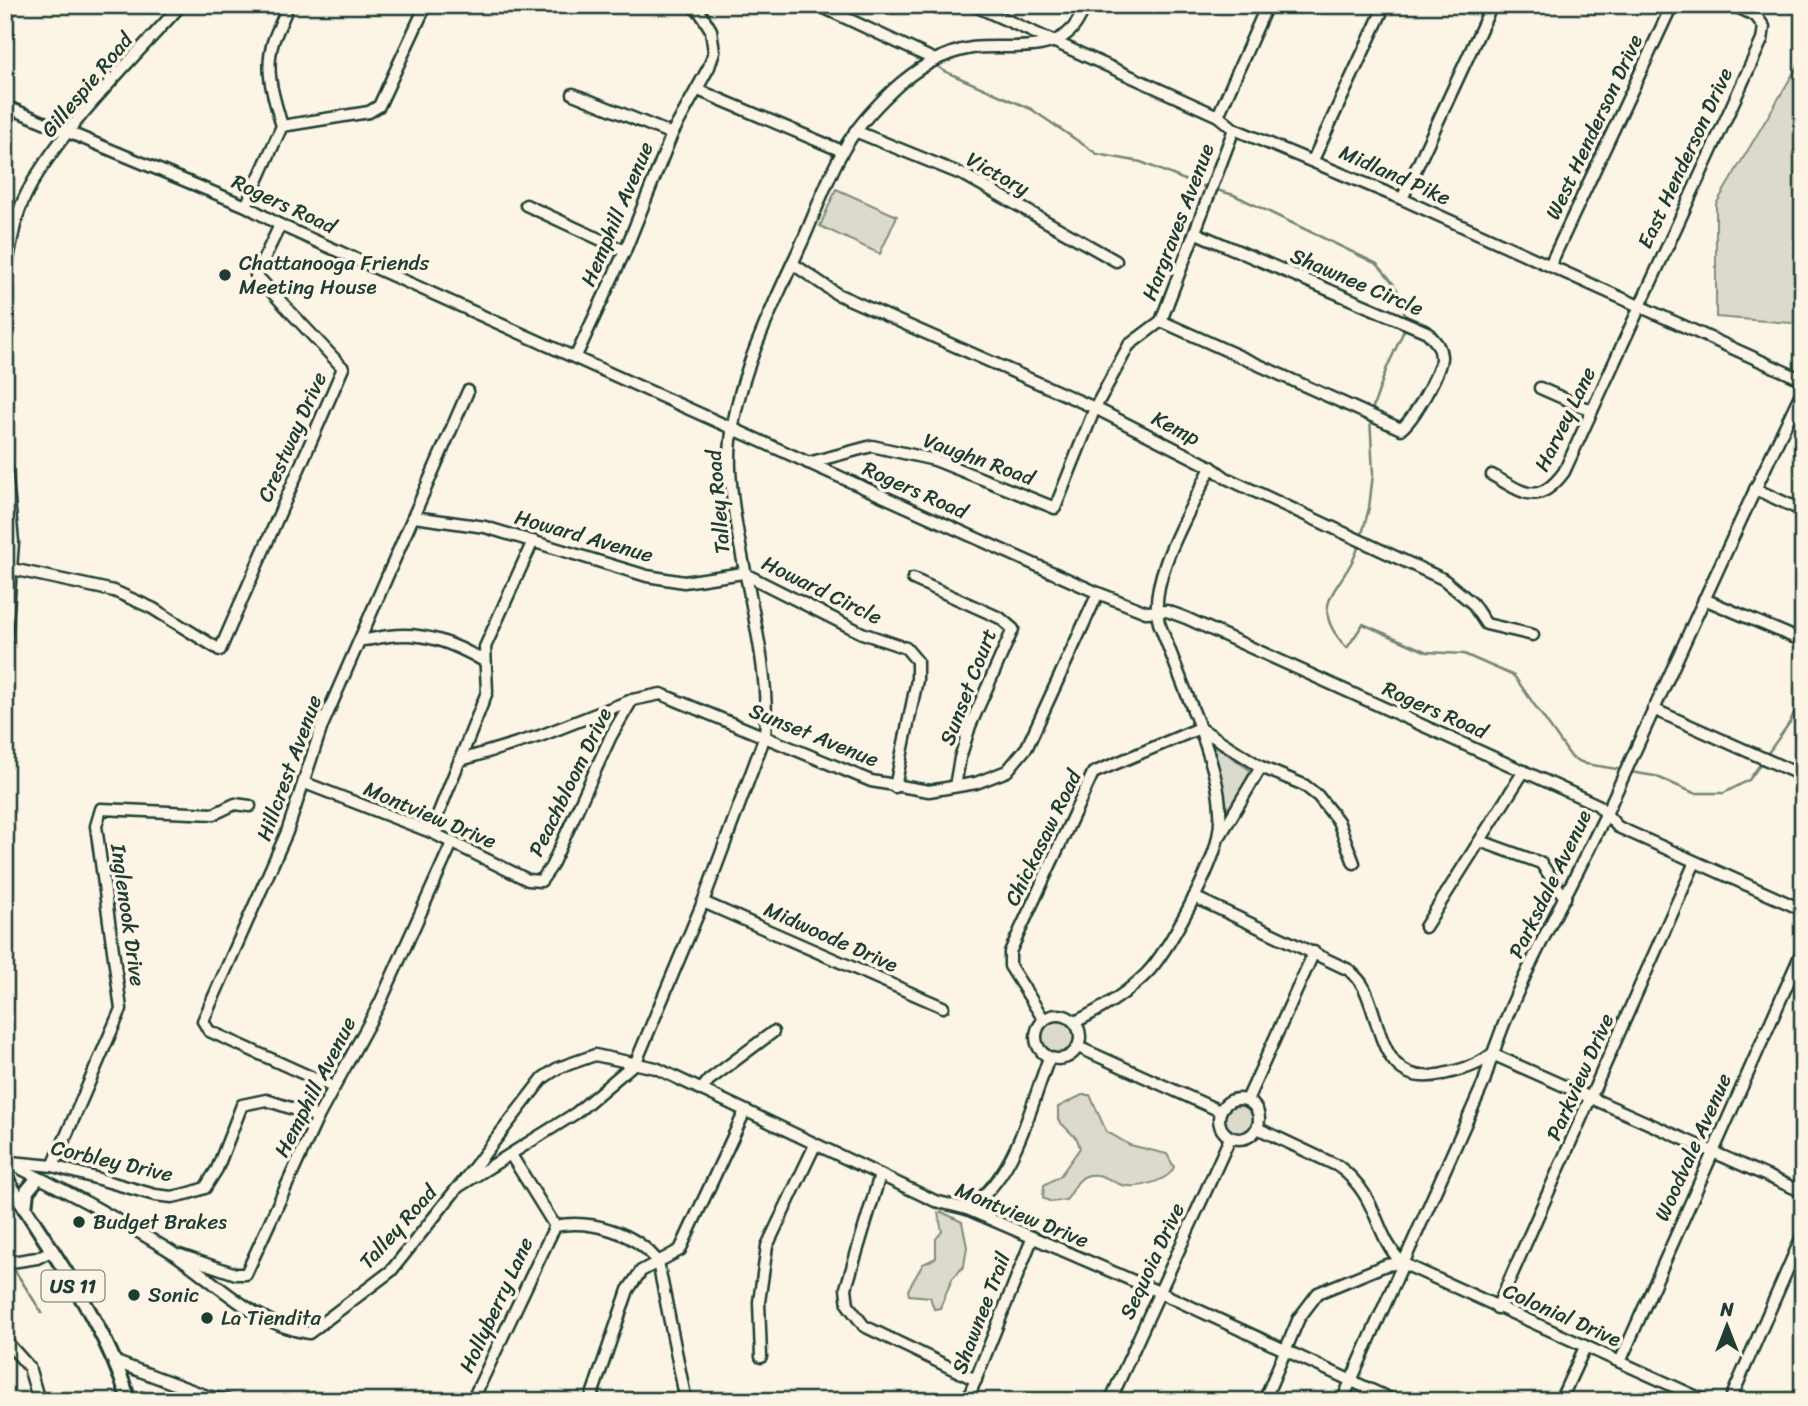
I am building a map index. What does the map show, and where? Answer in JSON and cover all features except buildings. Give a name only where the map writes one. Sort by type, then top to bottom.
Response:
[{"type":"main road","name":"US 11","points":[[5,1177],[100,1329],[117,1362],[129,1401]]},
{"type":"main road","points":[[25,1210],[27,1191],[37,1178]]},
{"type":"street","points":[[5,19],[11,5]]},
{"type":"street","name":"Gillespie Road","points":[[5,274],[19,212],[27,192],[69,133],[181,5]]},
{"type":"street","points":[[246,206],[282,126],[270,86],[269,64],[273,44],[288,5]]},
{"type":"street","points":[[282,126],[369,112],[379,106],[426,5]]},
{"type":"street","name":"Hemphill Avenue","points":[[576,356],[625,251],[672,134],[698,90],[714,52],[711,30],[700,12],[690,5]]},
{"type":"street","points":[[818,5],[935,60]]},
{"type":"street","name":"Midland Pike","points":[[972,5],[1217,116],[1234,129],[1402,199],[1803,380]]},
{"type":"street","points":[[1054,41],[1072,29],[1086,5]]},
{"type":"street","name":"Hargraves Avenue","points":[[1217,116],[1267,5]]},
{"type":"street","points":[[1313,160],[1385,5]]},
{"type":"street","points":[[1402,199],[1492,5]]},
{"type":"street","name":"West Henderson Drive","points":[[1550,265],[1672,5]]},
{"type":"street","name":"East Henderson Drive","points":[[1638,305],[1762,40],[1765,27],[1756,16],[1732,5]]},
{"type":"street","name":"Talley Road","points":[[458,1187],[576,1113],[636,1062],[704,902],[765,736],[767,708],[764,678],[743,573],[730,468],[732,428],[749,369],[842,151],[855,131],[895,87],[935,60],[969,48],[1026,46],[1054,41]]},
{"type":"street","points":[[698,90],[842,151]]},
{"type":"street","points":[[573,94],[672,134]]},
{"type":"street","name":"Rogers Road","points":[[5,106],[246,206],[280,225],[1098,593],[1146,612],[1156,611],[1186,618],[1598,805],[1618,827],[1803,910]]},
{"type":"street","name":"Hargraves Avenue","points":[[1055,508],[1095,408],[1129,345],[1161,321],[1234,129]]},
{"type":"street","name":"Victory","points":[[855,131],[966,176],[1116,261]]},
{"type":"street","points":[[526,205],[625,251]]},
{"type":"street","name":"Crestway Drive","points":[[12,569],[114,591],[152,608],[220,650],[343,368],[256,275],[280,225]]},
{"type":"street","name":"Shawnee Circle","points":[[1161,321],[1401,429],[1412,421],[1441,360],[1438,344],[1427,332],[1196,233]]},
{"type":"street","name":"Kemp","points":[[793,264],[837,295],[1095,408],[1211,467],[1226,478],[1443,579],[1472,603],[1486,624],[1533,635]]},
{"type":"street","name":"Harvey Lane","points":[[1492,475],[1523,493],[1546,493],[1564,472],[1638,305]]},
{"type":"street","points":[[1541,388],[1592,411]]},
{"type":"street","name":"Parksdale Avenue","points":[[1342,1401],[1484,1082],[1492,1054],[1545,933],[1606,815],[1803,389]]},
{"type":"street","name":"Hillcrest Avenue","points":[[333,1087],[209,1031],[204,1021],[288,832],[321,726],[362,640],[468,391]]},
{"type":"street","name":"Vaughn Road","points":[[808,463],[872,446],[935,460],[1055,508]]},
{"type":"street","points":[[5,458],[12,513],[12,569],[5,651]]},
{"type":"street","points":[[1211,467],[1163,572],[1156,611],[1199,727],[1216,783],[1218,837]]},
{"type":"street","points":[[1755,489],[1803,511]]},
{"type":"street","name":"Howard Avenue","points":[[414,517],[452,520],[648,576],[684,582],[743,573]]},
{"type":"street","points":[[430,832],[487,692],[484,661],[489,638],[533,541]]},
{"type":"street","name":"Howard Circle","points":[[743,573],[862,634],[906,648],[917,661],[917,680],[895,787]]},
{"type":"street","name":"Sunset Court","points":[[913,579],[1000,618],[1013,629],[970,726],[957,769],[956,786]]},
{"type":"street","name":"Sunset Avenue","points":[[461,760],[540,736],[632,700],[661,694],[836,768],[895,787],[929,791],[976,783],[1007,771],[1027,747],[1098,593]]},
{"type":"street","points":[[1704,599],[1803,641]]},
{"type":"street","points":[[362,640],[390,636],[427,636],[452,644],[484,661]]},
{"type":"street","name":"Peachbloom Drive","points":[[541,881],[551,867],[611,736],[632,700]]},
{"type":"street","points":[[1653,709],[1803,776]]},
{"type":"street","points":[[1199,727],[1261,767],[1304,785],[1318,796],[1338,821],[1354,863]]},
{"type":"street","name":"Chickasaw Road","points":[[1044,1020],[1010,967],[1010,952],[1093,773],[1199,727]]},
{"type":"street","points":[[1075,1022],[1117,997],[1147,974],[1194,897],[1218,837],[1261,767]]},
{"type":"street","points":[[1425,927],[1524,771]]},
{"type":"street","name":"Montview Drive","points":[[305,783],[430,832],[528,880],[541,881]]},
{"type":"street","name":"Inglenook Drive","points":[[53,1166],[121,1009],[96,826],[101,809],[214,814],[235,804],[250,806]]},
{"type":"street","points":[[1480,841],[1541,863],[1565,898]]},
{"type":"street","name":"Hemphill Avenue","points":[[170,1251],[236,1275],[246,1274],[318,1117],[380,1003],[452,844]]},
{"type":"street","name":"Parkview Drive","points":[[1497,1308],[1593,1098],[1695,862]]},
{"type":"street","points":[[1194,897],[1349,970],[1364,987],[1377,1031],[1392,1058],[1408,1072],[1429,1078],[1478,1065],[1492,1054],[1803,1192]]},
{"type":"street","name":"Midwoode Drive","points":[[704,902],[943,1007]]},
{"type":"street","name":"Woodvale Avenue","points":[[1620,1362],[1803,949]]},
{"type":"street","points":[[1247,1101],[1314,952]]},
{"type":"street","points":[[1061,1016],[1075,1022],[1079,1031],[1078,1047],[1065,1058],[1049,1058],[1037,1046],[1035,1037],[1044,1020],[1061,1016]]},
{"type":"street","points":[[701,1090],[709,1080],[772,1032]]},
{"type":"street","points":[[1078,1047],[1220,1111]]},
{"type":"street","name":"Talley Road","points":[[6,1162],[114,1217],[170,1251],[243,1305],[286,1330],[309,1333],[391,1271],[543,1078],[570,1062],[595,1055],[636,1062]]},
{"type":"street","points":[[967,1209],[996,1184],[1011,1158],[1049,1058]]},
{"type":"street","name":"Montview Drive","points":[[636,1062],[656,1068],[935,1201],[967,1209],[1159,1292],[1395,1401]]},
{"type":"street","points":[[1237,1099],[1247,1101],[1256,1108],[1259,1119],[1257,1129],[1251,1136],[1240,1140],[1230,1138],[1219,1124],[1220,1111],[1227,1102],[1237,1099]]},
{"type":"street","name":"Corbley Drive","points":[[6,1162],[53,1166],[172,1198],[205,1188],[217,1169],[242,1105],[266,1100],[318,1117]]},
{"type":"street","points":[[590,1401],[628,1290],[641,1271],[680,1250],[745,1111]]},
{"type":"street","points":[[1257,1129],[1338,1166],[1350,1175],[1371,1202],[1394,1254],[1402,1263]]},
{"type":"street","name":"Sequoia Drive","points":[[1110,1401],[1230,1138]]},
{"type":"street","points":[[761,1357],[759,1302],[767,1245],[815,1145]]},
{"type":"street","points":[[511,1155],[555,1226],[572,1223],[613,1230],[650,1251],[658,1262],[686,1401]]},
{"type":"street","points":[[880,1175],[846,1288],[848,1305],[864,1326],[874,1332],[976,1380]]},
{"type":"street","name":"Hollyberry Lane","points":[[472,1401],[555,1226]]},
{"type":"street","points":[[1730,1401],[1803,1234]]},
{"type":"street","name":"Shawnee Trail","points":[[967,1401],[1006,1297],[1032,1239]]},
{"type":"street","points":[[8,1263],[51,1251]]},
{"type":"street","points":[[1264,1401],[1299,1318],[1318,1293],[1386,1265],[1402,1263]]},
{"type":"street","name":"Colonial Drive","points":[[1402,1263],[1706,1401]]},
{"type":"street","points":[[5,1340],[29,1367],[39,1401]]},
{"type":"street","points":[[1560,1401],[1585,1348]]},
{"type":"street","points":[[117,1362],[207,1396],[229,1401]]},
{"type":"shaded area","points":[[1803,57],[1803,324],[1716,317],[1716,204]]},
{"type":"shaded area","points":[[836,189],[897,216],[880,254],[820,226]]},
{"type":"shaded area","points":[[1214,745],[1251,771],[1227,816],[1224,815],[1224,797],[1211,746]]},
{"type":"shaded area","points":[[1058,1021],[1070,1026],[1075,1038],[1070,1050],[1058,1055],[1046,1050],[1041,1038],[1046,1026]]},
{"type":"shaded area","points":[[1082,1095],[1090,1095],[1106,1131],[1130,1145],[1167,1154],[1174,1167],[1171,1172],[1159,1180],[1135,1186],[1122,1185],[1100,1176],[1086,1176],[1079,1180],[1066,1200],[1051,1202],[1043,1198],[1044,1185],[1060,1176],[1080,1148],[1077,1139],[1058,1120],[1058,1107]]},
{"type":"shaded area","points":[[1238,1104],[1249,1109],[1254,1120],[1249,1131],[1238,1136],[1227,1131],[1222,1120],[1227,1109]]},
{"type":"shaded area","points":[[942,1212],[962,1222],[967,1247],[964,1266],[952,1279],[940,1308],[934,1309],[930,1297],[909,1295],[908,1290],[923,1264],[936,1258],[936,1239],[942,1231],[938,1213]]},
{"type":"waterway","points":[[935,64],[944,71],[1031,109],[1097,154],[1141,162],[1192,183],[1234,195],[1377,264],[1397,289],[1405,320]]},
{"type":"waterway","points":[[1361,538],[1369,508],[1373,474],[1370,416],[1386,370],[1406,326]]},
{"type":"waterway","points":[[1359,545],[1328,606],[1328,618],[1334,632],[1347,648],[1363,624],[1427,652],[1464,654],[1514,676],[1572,758],[1586,764],[1623,770]]},
{"type":"waterway","points":[[1630,772],[1655,776],[1694,793],[1724,793],[1749,780],[1790,722],[1803,692]]},
{"type":"waterway","points":[[12,1266],[42,1313]]},
{"type":"waterway","points":[[141,1391],[166,1401]]},
{"type":"place","name":"Chattanooga Friends Meeting House","points":[[225,275]]},
{"type":"place","name":"Budget Brakes","points":[[79,1222]]},
{"type":"place","name":"Sonic","points":[[134,1295]]},
{"type":"place","name":"La Tiendita","points":[[207,1318]]}]
